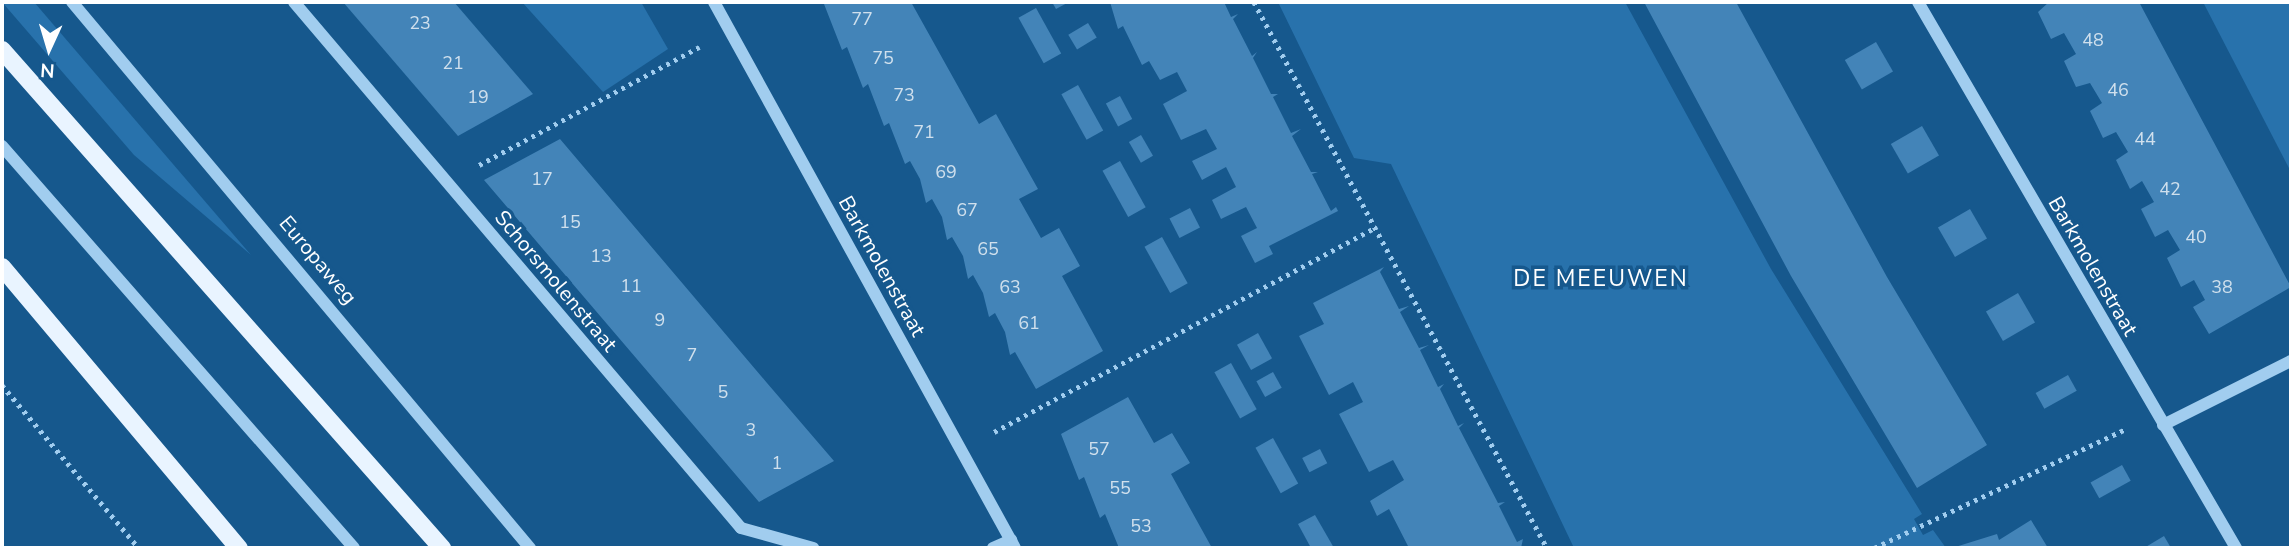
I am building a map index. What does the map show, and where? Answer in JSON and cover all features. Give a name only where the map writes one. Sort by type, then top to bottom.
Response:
[{"type":"main road","points":[[2,50],[442,548]]},
{"type":"main road","points":[[2,267],[239,548]]},
{"type":"street","name":"Europaweg","points":[[72,2],[530,548]]},
{"type":"street","name":"Schorsmolenstraat","points":[[293,2],[741,528],[813,548]]},
{"type":"street","name":"Barkmolenstraat","points":[[714,2],[1013,544]]},
{"type":"street","name":"Barkmolenstraat","points":[[1918,2],[2236,548]]},
{"type":"street","points":[[2,146],[354,548]]},
{"type":"street","points":[[2160,420],[2291,361]]},
{"type":"street","points":[[993,548],[1013,544]]},
{"type":"path","points":[[1254,2],[1548,548]]},
{"type":"path","points":[[447,183],[730,30]]},
{"type":"path","points":[[961,449],[1376,227]]},
{"type":"path","points":[[2,385],[139,548]]},
{"type":"path","points":[[1874,548],[1951,510],[2160,420]]},
{"type":"shaded area","points":[[2,2],[34,2],[251,255],[134,155]]},
{"type":"shaded area","points":[[522,2],[641,2],[668,49],[603,92]]},
{"type":"shaded area","points":[[1278,2],[1625,2],[1771,269],[1922,514],[1914,519],[1923,535],[1933,530],[1946,548],[1574,548],[1391,164],[1354,158]]},
{"type":"shaded area","points":[[2203,2],[2291,2],[2291,172]]},
{"type":"building","points":[[343,2],[454,2],[533,94],[458,136]]},
{"type":"building","points":[[911,2],[979,124],[996,114],[1038,189],[1019,199],[1041,238],[1059,228],[1080,266],[1062,276],[1103,351],[1036,389],[1015,352],[1010,355],[1005,332],[995,313],[989,317],[983,293],[973,275],[968,279],[963,256],[952,237],[947,240],[942,217],[932,199],[926,203],[920,179],[910,161],[905,164],[889,123],[884,126],[868,84],[863,88],[847,47],[842,50],[824,4]]},
{"type":"building","points":[[1052,2],[1069,2],[1056,9]]},
{"type":"building","points":[[1110,2],[1224,2],[1231,17],[1238,14],[1233,19],[1252,56],[1257,52],[1253,58],[1271,94],[1278,94],[1273,97],[1291,133],[1301,129],[1292,136],[1311,172],[1318,172],[1312,174],[1331,211],[1336,207],[1338,211],[1269,246],[1273,254],[1255,263],[1241,236],[1257,228],[1246,207],[1221,219],[1212,200],[1236,187],[1226,167],[1202,180],[1192,161],[1217,149],[1206,129],[1181,140],[1163,104],[1187,91],[1177,72],[1160,80],[1149,61],[1142,65],[1123,26],[1118,29]]},
{"type":"building","points":[[1644,2],[1736,2],[1887,277],[1987,445],[1917,488],[1791,276]]},
{"type":"building","points":[[2049,2],[2139,2],[2291,287],[2209,334],[2193,307],[2205,300],[2194,280],[2181,287],[2167,258],[2180,250],[2168,230],[2155,237],[2141,209],[2154,202],[2142,181],[2130,189],[2116,160],[2128,152],[2116,132],[2103,138],[2090,111],[2102,103],[2090,83],[2076,87],[2064,61],[2076,54],[2064,33],[2051,39],[2038,12]]},
{"type":"building","points":[[1036,8],[1061,53],[1044,63],[1019,18]]},
{"type":"building","points":[[1088,23],[1097,38],[1077,49],[1068,35]]},
{"type":"building","points":[[1876,42],[1893,71],[1862,89],[1845,60]]},
{"type":"building","points":[[1078,85],[1103,130],[1087,140],[1061,94]]},
{"type":"building","points":[[1120,96],[1132,119],[1118,126],[1106,104]]},
{"type":"building","points":[[1922,126],[1939,155],[1908,173],[1891,144]]},
{"type":"building","points":[[1141,135],[1153,156],[1141,163],[1129,142]]},
{"type":"building","points":[[560,139],[834,461],[759,502],[484,180]]},
{"type":"building","points":[[1120,161],[1146,207],[1128,217],[1103,171]]},
{"type":"building","points":[[1190,208],[1200,228],[1179,238],[1170,218]]},
{"type":"building","points":[[1970,209],[1987,238],[1955,257],[1938,228]]},
{"type":"building","points":[[1162,237],[1188,283],[1170,293],[1145,247]]},
{"type":"building","points":[[1384,267],[1380,272],[1399,309],[1409,306],[1400,312],[1419,348],[1429,345],[1420,350],[1438,387],[1444,384],[1440,389],[1458,426],[1464,423],[1459,428],[1498,503],[1505,502],[1499,506],[1517,542],[1523,539],[1521,548],[1409,548],[1389,509],[1377,516],[1370,501],[1404,480],[1393,460],[1369,472],[1339,414],[1363,402],[1353,382],[1329,395],[1299,336],[1324,324],[1313,303]]},
{"type":"building","points":[[2018,293],[2035,322],[2003,341],[1986,312]]},
{"type":"building","points":[[1258,333],[1272,358],[1251,370],[1237,345]]},
{"type":"building","points":[[1231,363],[1257,409],[1240,419],[1214,372]]},
{"type":"building","points":[[1273,372],[1282,388],[1265,397],[1256,381]]},
{"type":"building","points":[[2068,375],[2077,391],[2044,409],[2036,393]]},
{"type":"building","points":[[1128,397],[1154,443],[1172,433],[1190,463],[1171,474],[1212,548],[1119,548],[1105,514],[1100,518],[1084,477],[1079,480],[1061,434]]},
{"type":"building","points":[[1273,438],[1298,483],[1281,493],[1256,448]]},
{"type":"building","points":[[1320,449],[1327,463],[1309,472],[1302,458]]},
{"type":"building","points":[[2122,465],[2131,481],[2099,498],[2091,482]]},
{"type":"building","points":[[1315,515],[1334,548],[1311,548],[1298,524]]},
{"type":"building","points":[[2031,520],[2048,548],[1952,548],[1997,534],[1999,540]]},
{"type":"building","points":[[2164,536],[2171,548],[2144,548]]},
{"type":"district","name":"DE MEEUWEN","points":[[1601,279]]}]
